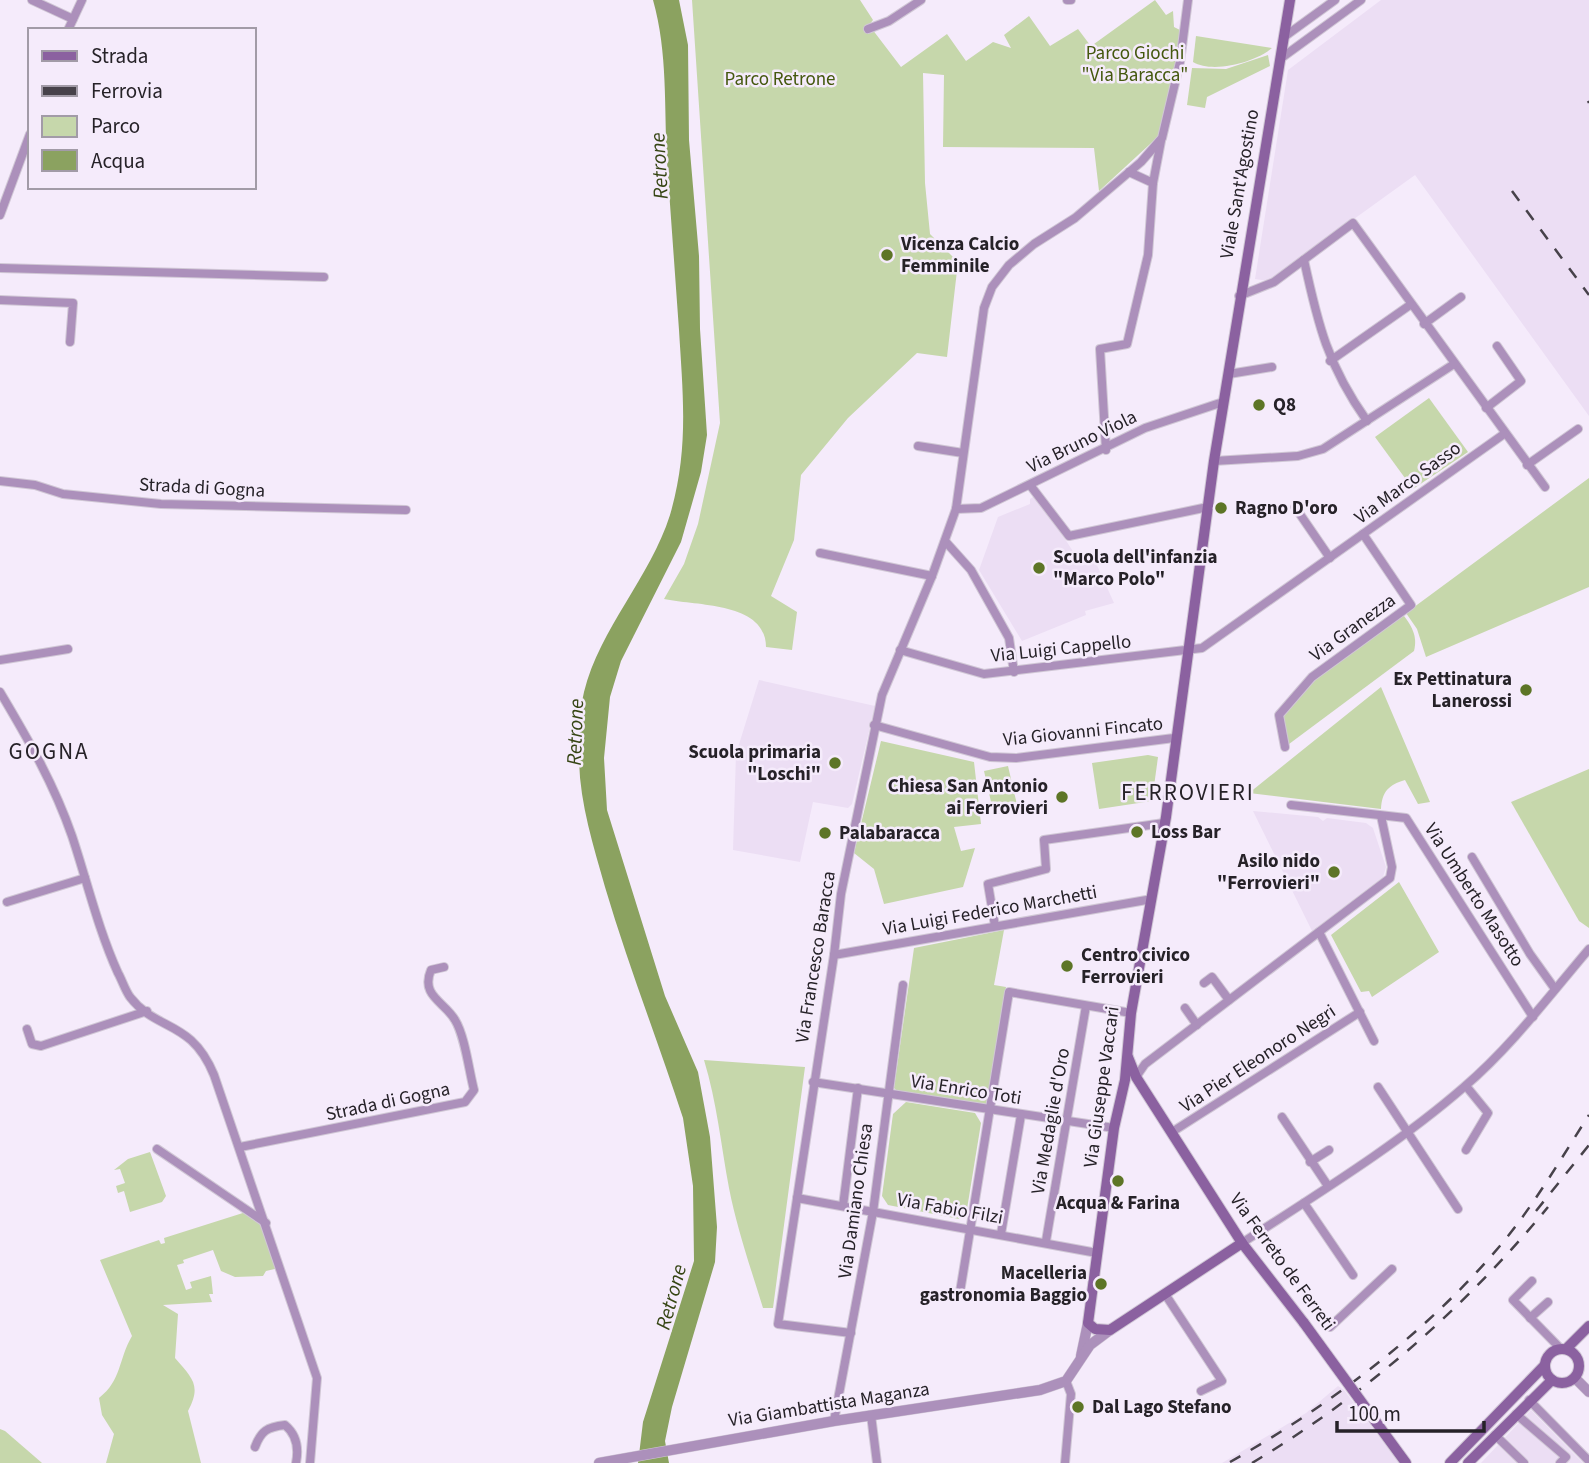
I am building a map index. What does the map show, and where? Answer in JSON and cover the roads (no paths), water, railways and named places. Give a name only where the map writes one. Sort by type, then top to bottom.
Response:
[{"type":"main road","name":"Viale Sant'Agostino","points":[[1165,820],[1174,738],[1239,296],[1290,0]]},
{"type":"main road","name":"Via Giuseppe Vaccari","points":[[1127,1055],[1131,1013],[1165,820]]},
{"type":"main road","name":"Via Ferreto de Ferreti","points":[[1127,1055],[1130,1078],[1172,1132],[1242,1243],[1304,1323],[1404,1462]]},
{"type":"main road","name":"Via Giuseppe Vaccari","points":[[1088,1323],[1114,1128],[1130,1078]]},
{"type":"main road","points":[[1088,1323],[1095,1329],[1110,1330],[1242,1243]]},
{"type":"main road","points":[[1567,1350],[1589,1325]]},
{"type":"main road","points":[[1450,1461],[1545,1365],[1548,1355],[1567,1350],[1589,1332]]},
{"type":"main road","points":[[1545,1365],[1552,1380],[1563,1383],[1575,1378],[1579,1367],[1567,1350]]},
{"type":"main road","points":[[1468,1463],[1552,1380]]},
{"type":"street","points":[[32,0],[73,19]]},
{"type":"street","points":[[69,28],[82,0]]},
{"type":"street","points":[[868,29],[889,21],[921,0]]},
{"type":"street","points":[[1106,450],[1100,349],[1126,344],[1148,255],[1153,183],[1180,62],[1188,0]]},
{"type":"street","points":[[1284,37],[1335,0]]},
{"type":"street","points":[[1280,59],[1361,0]]},
{"type":"street","name":"Via Francesco Baracca","points":[[851,1334],[778,1324],[841,894],[874,725],[882,695],[932,576],[956,509],[984,308],[992,287],[1009,265],[1034,244],[1075,218],[1129,172],[1162,138]]},
{"type":"street","points":[[0,215],[28,139]]},
{"type":"street","points":[[1129,172],[1153,183]]},
{"type":"street","points":[[1239,296],[1274,282],[1353,223],[1410,305],[1545,487]]},
{"type":"street","points":[[1304,260],[1318,325],[1330,361],[1367,421]]},
{"type":"street","points":[[0,268],[324,277]]},
{"type":"street","points":[[1424,324],[1461,297]]},
{"type":"street","points":[[0,300],[72,303],[70,342]]},
{"type":"street","points":[[1330,361],[1410,305]]},
{"type":"street","points":[[1486,408],[1521,381],[1497,346]]},
{"type":"street","points":[[1214,460],[1298,456],[1323,449],[1454,363]]},
{"type":"street","points":[[1229,374],[1272,367]]},
{"type":"street","name":"Via Bruno Viola","points":[[956,509],[981,508],[1106,450],[1145,428],[1223,402]]},
{"type":"street","points":[[1527,465],[1578,429]]},
{"type":"street","name":"Via Marco Sasso","points":[[1187,652],[1202,648],[1504,434]]},
{"type":"street","points":[[918,446],[963,453]]},
{"type":"street","name":"Strada di Gogna","points":[[0,481],[35,485],[63,494],[161,504],[406,510]]},
{"type":"street","points":[[1030,485],[1069,536],[1208,507]]},
{"type":"street","points":[[1295,506],[1330,558]]},
{"type":"street","name":"Via Granezza","points":[[1285,747],[1279,715],[1295,696],[1312,677],[1410,606],[1363,534]]},
{"type":"street","points":[[945,541],[971,570],[1009,638],[1014,672]]},
{"type":"street","points":[[820,553],[932,576]]},
{"type":"street","points":[[0,660],[68,649]]},
{"type":"street","name":"Via Luigi Cappello","points":[[900,650],[984,674],[1187,652]]},
{"type":"street","points":[[0,692],[41,760],[72,836],[109,953],[129,996],[147,1011],[182,1031],[200,1049],[214,1075],[317,1378],[310,1463]]},
{"type":"street","name":"Via Giovanni Fincato","points":[[874,725],[990,757],[1003,758],[1174,738]]},
{"type":"street","name":"Via Umberto Masotto","points":[[1291,805],[1406,818],[1533,1017]]},
{"type":"street","points":[[1130,1078],[1144,1064],[1390,878],[1392,867],[1381,816]]},
{"type":"street","points":[[995,926],[988,884],[1046,869],[1044,840],[1165,820]]},
{"type":"street","points":[[1472,857],[1530,954],[1555,989]]},
{"type":"street","points":[[8,902],[85,878]]},
{"type":"street","name":"Via Luigi Federico Marchetti","points":[[834,955],[1152,899]]},
{"type":"street","name":"Via Pier Eleonoro Negri","points":[[1319,932],[1374,1041]]},
{"type":"street","points":[[1242,1243],[1408,1131],[1466,1086],[1533,1017],[1589,949]]},
{"type":"street","name":"Strada di Gogna","points":[[240,1147],[393,1118],[465,1102],[471,1097],[474,1090],[455,1020],[433,1000],[428,979],[431,970],[444,967]]},
{"type":"street","points":[[1204,983],[1212,977],[1229,1000]]},
{"type":"street","name":"Via Damiano Chiesa","points":[[834,1421],[873,1212],[903,985]]},
{"type":"street","points":[[960,1292],[1009,992],[1131,1013]]},
{"type":"street","name":"Via Medaglie d'Oro","points":[[1046,1241],[1069,1122],[1086,1006]]},
{"type":"street","points":[[1185,1008],[1198,1025]]},
{"type":"street","points":[[27,1029],[32,1044],[41,1046],[147,1011]]},
{"type":"street","name":"Via Pier Eleonoro Negri","points":[[1172,1132],[1360,1012]]},
{"type":"street","name":"Via Enrico Toti","points":[[813,1082],[1114,1128]]},
{"type":"street","points":[[1466,1086],[1488,1113],[1466,1150]]},
{"type":"street","points":[[1378,1087],[1458,1209]]},
{"type":"street","points":[[843,1206],[858,1088]]},
{"type":"street","points":[[1001,1234],[1021,1115]]},
{"type":"street","points":[[1282,1117],[1328,1186]]},
{"type":"street","points":[[157,1149],[266,1223]]},
{"type":"street","points":[[1310,1162],[1329,1150]]},
{"type":"street","name":"Via Fabio Filzi","points":[[797,1198],[971,1227],[1097,1252]]},
{"type":"street","points":[[1304,1203],[1353,1275]]},
{"type":"street","points":[[1330,1327],[1392,1269]]},
{"type":"street","points":[[1532,1281],[1513,1300],[1567,1350]]},
{"type":"street","points":[[1165,1294],[1222,1381],[1201,1391]]},
{"type":"street","points":[[1530,1318],[1548,1302]]},
{"type":"street","points":[[1081,1356],[1088,1323]]},
{"type":"street","points":[[1065,1463],[1071,1394],[1066,1381],[1081,1356],[1110,1330]]},
{"type":"street","points":[[1575,1378],[1589,1392]]},
{"type":"street","name":"Via Giambattista Maganza","points":[[599,1463],[834,1421],[1040,1390],[1066,1381]]},
{"type":"street","points":[[1529,1400],[1589,1461]]},
{"type":"street","points":[[1516,1414],[1566,1457],[1560,1463]]},
{"type":"street","points":[[871,1415],[877,1463]]},
{"type":"street","points":[[255,1447],[260,1433],[269,1427],[285,1425],[293,1432],[297,1443],[296,1463]]},
{"type":"street","points":[[1495,1435],[1524,1463]]},
{"type":"water","points":[[653,0],[679,0],[688,45],[689,140],[699,256],[700,329],[707,435],[701,472],[681,542],[621,661],[610,697],[604,758],[607,810],[665,996],[698,1072],[710,1137],[717,1227],[715,1262],[672,1407],[665,1441],[669,1463],[638,1463],[643,1422],[694,1261],[693,1186],[683,1118],[623,945],[592,839],[581,789],[579,756],[581,708],[591,669],[661,538],[670,515],[680,468],[682,378],[663,60]]},
{"type":"railway","points":[[1512,191],[1589,295]]},
{"type":"railway","points":[[1230,1462],[1339,1392],[1374,1366],[1440,1309],[1511,1232],[1589,1115]]},
{"type":"railway","points":[[1536,1211],[1589,1145]]},
{"type":"railway","points":[[1252,1463],[1334,1409],[1411,1348],[1482,1280],[1548,1207]]},
{"type":"place","name":"Vicenza Calcio Femminile","points":[[887,255]]},
{"type":"place","name":"Q8","points":[[1259,405]]},
{"type":"place","name":"Ragno D'oro","points":[[1221,508]]},
{"type":"place","name":"Scuola dell'infanzia \"Marco Polo\"","points":[[1039,568]]},
{"type":"place","name":"Ex Pettinatura Lanerossi","points":[[1526,690]]},
{"type":"place","name":"Scuola primaria \"Loschi\"","points":[[835,763]]},
{"type":"place","name":"Chiesa San Antonio ai Ferrovieri","points":[[1062,797]]},
{"type":"place","name":"Loss Bar","points":[[1137,832]]},
{"type":"place","name":"Palabaracca","points":[[825,833]]},
{"type":"place","name":"Asilo nido \"Ferrovieri\"","points":[[1334,872]]},
{"type":"place","name":"Centro civico Ferrovieri","points":[[1067,966]]},
{"type":"place","name":"Acqua & Farina","points":[[1118,1181]]},
{"type":"place","name":"Macelleria gastronomia Baggio","points":[[1101,1284]]},
{"type":"place","name":"Dal Lago Stefano","points":[[1078,1407]]},
{"type":"district","name":"GOGNA","points":[[49,751]]},
{"type":"district","name":"FERROVIERI","points":[[1188,792]]},
{"type":"park label","name":"Parco Giochi \"Via Baracca\"","points":[[1135,64]]},
{"type":"park label","name":"Parco Retrone","points":[[780,79]]},
{"type":"water label","name":"Retrone","points":[[659,166]]},
{"type":"water label","name":"Retrone","points":[[575,732]]},
{"type":"water label","name":"Retrone","points":[[671,1297]]}]
